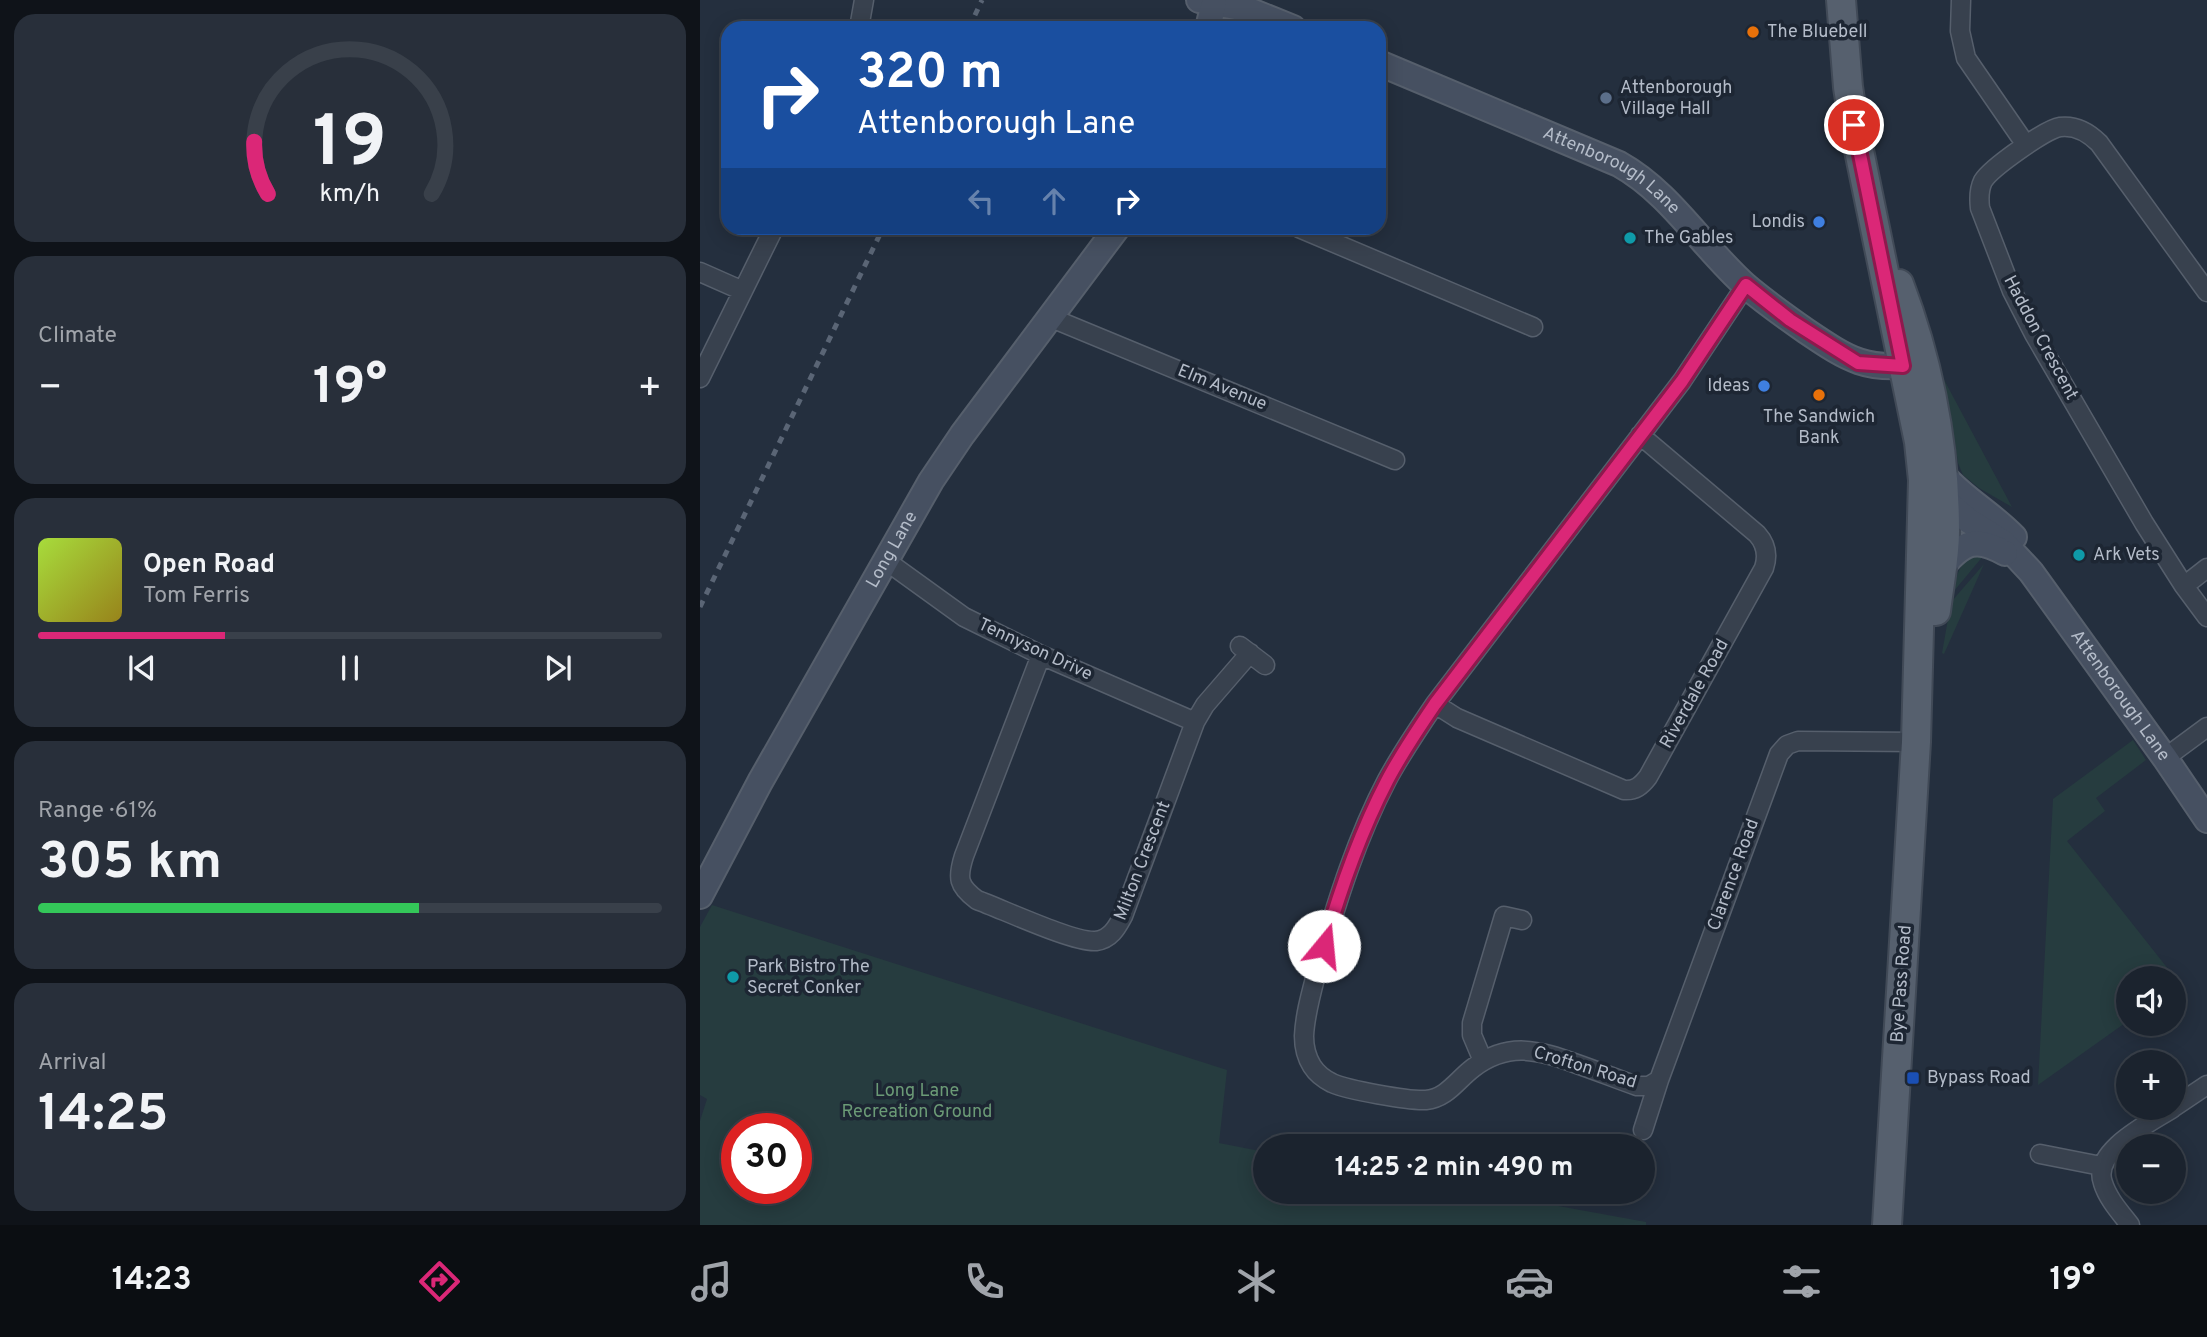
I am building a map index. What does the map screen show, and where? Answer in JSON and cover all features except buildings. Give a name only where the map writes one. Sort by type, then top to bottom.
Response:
[{"type":"main road","name":"Bye Pass Road","points":[[1841,0],[1850,100],[1873,214],[1913,365],[1919,442],[1937,486],[1945,533],[1916,742]]},
{"type":"main road","name":"Bye Pass Road","points":[[1887,1225],[1916,742],[1937,486]]},
{"type":"street","points":[[860,21],[864,0]]},
{"type":"street","points":[[1961,0],[1960,31],[1966,58],[2026,145]]},
{"type":"street","points":[[1208,21],[1207,1],[1249,5],[1280,21]]},
{"type":"street","name":"Attenborough Lane","points":[[1386,65],[1607,158],[1638,174],[1656,189],[1746,285],[1800,327],[1858,363],[1913,365]]},
{"type":"street","name":"Haddon Crescent","points":[[2207,292],[2091,135],[2076,128],[2062,127],[2045,133],[2026,145],[1987,176],[1980,189],[1980,208],[2012,291],[2034,334],[2119,481],[2184,586],[2207,617]]},
{"type":"street","points":[[700,378],[771,235]]},
{"type":"street","name":"Long Lane","points":[[700,896],[760,782],[885,560],[946,458],[1111,235]]},
{"type":"street","points":[[1316,235],[1533,327]]},
{"type":"street","points":[[700,272],[743,291]]},
{"type":"street","name":"Crofton Road","points":[[1659,1080],[1649,1086],[1637,1086],[1541,1051],[1516,1050],[1496,1054],[1483,1061],[1444,1094],[1427,1100],[1414,1099],[1331,1082],[1321,1076],[1312,1067],[1304,1044],[1304,1032],[1330,924],[1354,855],[1386,782],[1435,704],[1682,381],[1746,285]]},
{"type":"street","name":"Elm Avenue","points":[[1049,317],[1395,460]]},
{"type":"street","name":"Riverdale Road","points":[[1435,704],[1457,718],[1624,790],[1632,790],[1648,777],[1764,568],[1766,556],[1765,547],[1757,534],[1640,435]]},
{"type":"street","name":"Attenborough Lane","points":[[1937,486],[1969,521],[2003,542],[2031,572],[2207,820]]},
{"type":"street","name":"Attenborough Lane","points":[[1942,566],[1955,551],[1984,542],[2004,552],[2031,572]]},
{"type":"street","name":"Tennyson Drive","points":[[885,560],[964,617],[1041,655],[1195,722]]},
{"type":"street","points":[[2184,586],[2207,568]]},
{"type":"street","name":"Milton Crescent","points":[[1041,655],[959,873],[966,892],[977,900],[1077,939],[1097,941],[1115,930],[1123,916],[1195,722],[1205,705],[1252,654]]},
{"type":"street","points":[[2165,758],[2207,727]]},
{"type":"street","name":"Clarence Road","points":[[1643,1130],[1779,754],[1787,745],[1798,741],[1916,742]]},
{"type":"street","points":[[1483,1061],[1472,1035],[1472,1023],[1504,916],[1522,920]]},
{"type":"street","points":[[2186,1099],[2207,1085]]},
{"type":"street","points":[[2130,1225],[2104,1187],[2101,1166],[2104,1159],[2122,1142],[2154,1120]]},
{"type":"street","points":[[2040,1154],[2101,1166]]},
{"type":"green space","points":[[1941,374],[2012,507],[1979,488],[1963,475],[1958,463]]},
{"type":"green space","points":[[1984,555],[1954,591],[1961,566],[1976,556]]},
{"type":"green space","points":[[1984,564],[1944,654],[1942,653],[1951,602]]},
{"type":"green space","points":[[2133,740],[2146,760],[2096,798],[2105,811],[2067,841],[2166,966],[2116,966],[2116,1030],[2038,1085],[2053,799]]},
{"type":"green space","name":"Long Lane Recreation Ground","points":[[712,905],[1227,1070],[1219,1143],[1253,1150],[1253,1204],[1548,1204],[1646,1222],[1646,1225],[700,1225],[700,1121],[707,1099],[700,1095],[700,927]]},
{"type":"railway","points":[[972,21],[982,0]]},
{"type":"railway","points":[[700,607],[880,235]]},
{"type":"place","name":"The Bluebell","points":[[1753,32]]},
{"type":"place","name":"Attenborough Village Hall","points":[[1606,98]]},
{"type":"place","name":"Londis","points":[[1819,222]]},
{"type":"place","name":"The Gables","points":[[1630,238]]},
{"type":"place","name":"Ideas","points":[[1764,386]]},
{"type":"place","name":"The Sandwich Bank","points":[[1819,395]]},
{"type":"place","name":"Ark Vets","points":[[2079,555]]},
{"type":"place","name":"Park Bistro The Secret Conker","points":[[733,977]]},
{"type":"place","name":"Bypass Road","points":[[1913,1078]]},
{"type":"route","points":[[1324,946],[1354,855],[1386,782],[1407,747],[1435,704],[1682,381],[1746,285],[1790,320],[1858,363],[1903,366],[1854,125]]}]
